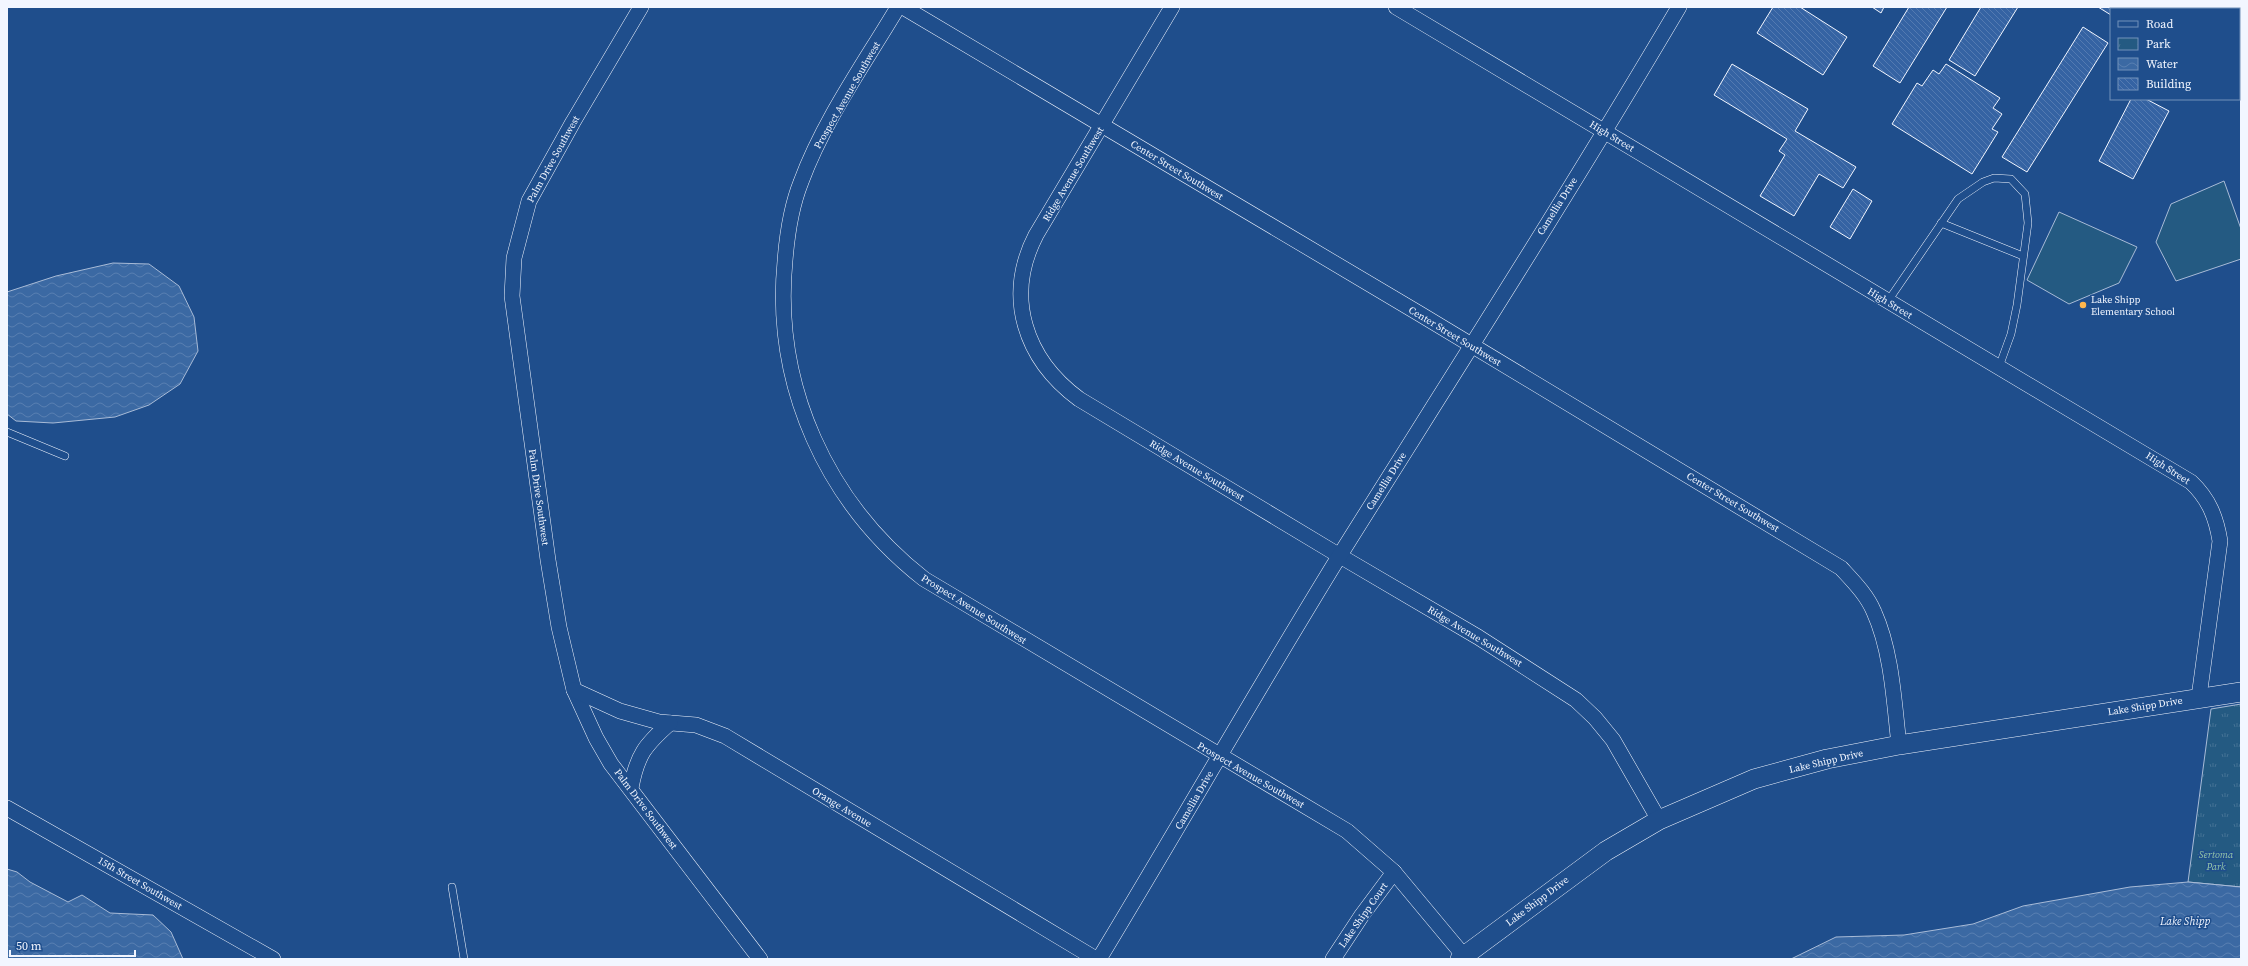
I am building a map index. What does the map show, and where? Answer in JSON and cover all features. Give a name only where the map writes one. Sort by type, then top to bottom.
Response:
[{"type":"street","name":"Palm Drive Southwest","points":[[641,7],[573,122],[529,201],[514,258],[512,296],[528,419],[556,605],[574,690],[596,738],[611,764],[631,788],[760,959]]},
{"type":"street","name":"Prospect Avenue Southwest","points":[[898,7],[821,135],[800,183],[787,236],[782,301],[784,334],[788,357],[802,411],[819,452],[842,493],[866,524],[901,560],[924,579],[1219,757],[1347,831],[1394,872],[1462,957]]},
{"type":"street","name":"Center Street Southwest","points":[[903,7],[1840,568],[1865,596],[1880,627],[1893,692],[1899,745]]},
{"type":"street","name":"Ridge Avenue Southwest","points":[[1172,7],[1036,235],[1026,259],[1021,293],[1028,334],[1034,350],[1049,372],[1079,399],[1478,637],[1576,700],[1595,718],[1613,740],[1659,820]]},
{"type":"street","name":"High Street","points":[[1396,7],[2181,474],[2201,492],[2209,503],[2216,520],[2220,542],[2199,697]]},
{"type":"street","name":"Camellia Drive","points":[[1098,959],[1340,556],[1605,132],[1679,7]]},
{"type":"street","name":"Orange Avenue","points":[[574,690],[620,711],[670,723],[696,725],[726,736],[1098,959]]},
{"type":"street","name":"Lake Shipp Drive","points":[[1462,957],[1606,851],[1659,820],[1754,779],[1827,759],[1899,745],[2199,697],[2241,692]]},
{"type":"street","points":[[631,788],[635,765],[643,751],[670,723]]},
{"type":"street","name":"15th Street Southwest","points":[[7,808],[273,959]]},
{"type":"street","name":"Lake Shipp Court","points":[[1332,959],[1394,872]]},
{"type":"lane","points":[[1888,301],[1958,199],[1982,182],[1994,178],[2011,179],[2024,194],[2028,223],[2011,334],[1999,367]]},
{"type":"lane","points":[[1941,223],[2023,256]]},
{"type":"lane","points":[[7,432],[65,456]]},
{"type":"lane","points":[[452,887],[464,959]]},
{"type":"green space","points":[[2224,181],[2241,229],[2241,259],[2176,281],[2156,242],[2171,204]]},
{"type":"green space","points":[[2059,212],[2137,247],[2119,283],[2069,304],[2027,280]]},
{"type":"green space","name":"Sertoma Park","points":[[2241,704],[2241,887],[2188,882],[2211,709]]},
{"type":"water","points":[[113,263],[149,264],[179,286],[194,317],[198,351],[180,384],[149,405],[115,417],[53,423],[16,421],[7,414],[7,292],[56,276]]},
{"type":"water","points":[[7,869],[17,872],[30,882],[68,902],[82,895],[110,913],[153,915],[171,932],[183,959],[7,959]]},
{"type":"water","name":"Lake Shipp","points":[[2188,882],[2241,887],[2241,959],[1791,959],[1836,937],[1904,935],[1973,924],[2023,906],[2130,887]]},
{"type":"building","points":[[1773,7],[1800,7],[1847,37],[1823,75],[1757,33]]},
{"type":"building","points":[[1872,7],[1884,7],[1881,13]]},
{"type":"building","points":[[1909,7],[1947,7],[1900,83],[1873,66]]},
{"type":"building","points":[[1981,7],[2018,7],[1975,76],[1949,60]]},
{"type":"building","points":[[2098,7],[2135,7],[2110,8],[2110,14]]},
{"type":"building","points":[[2241,7],[2241,76],[2240,8],[2168,8]]},
{"type":"building","points":[[2083,27],[2108,43],[2027,172],[2002,157]]},
{"type":"building","points":[[1732,64],[1808,109],[1795,131],[1856,167],[1843,188],[1819,174],[1794,216],[1760,196],[1785,155],[1779,151],[1787,139],[1714,95]]},
{"type":"building","points":[[1946,64],[2000,98],[1993,108],[2002,114],[1992,129],[1998,132],[1972,174],[1892,124],[1917,83],[1922,86],[1933,70],[1939,74]]},
{"type":"building","points":[[2130,100],[2148,100],[2169,111],[2133,179],[2099,161]]},
{"type":"building","points":[[1853,189],[1872,201],[1850,239],[1830,227]]},
{"type":"place","name":"Lake Shipp Elementary School","points":[[2083,305]]}]
